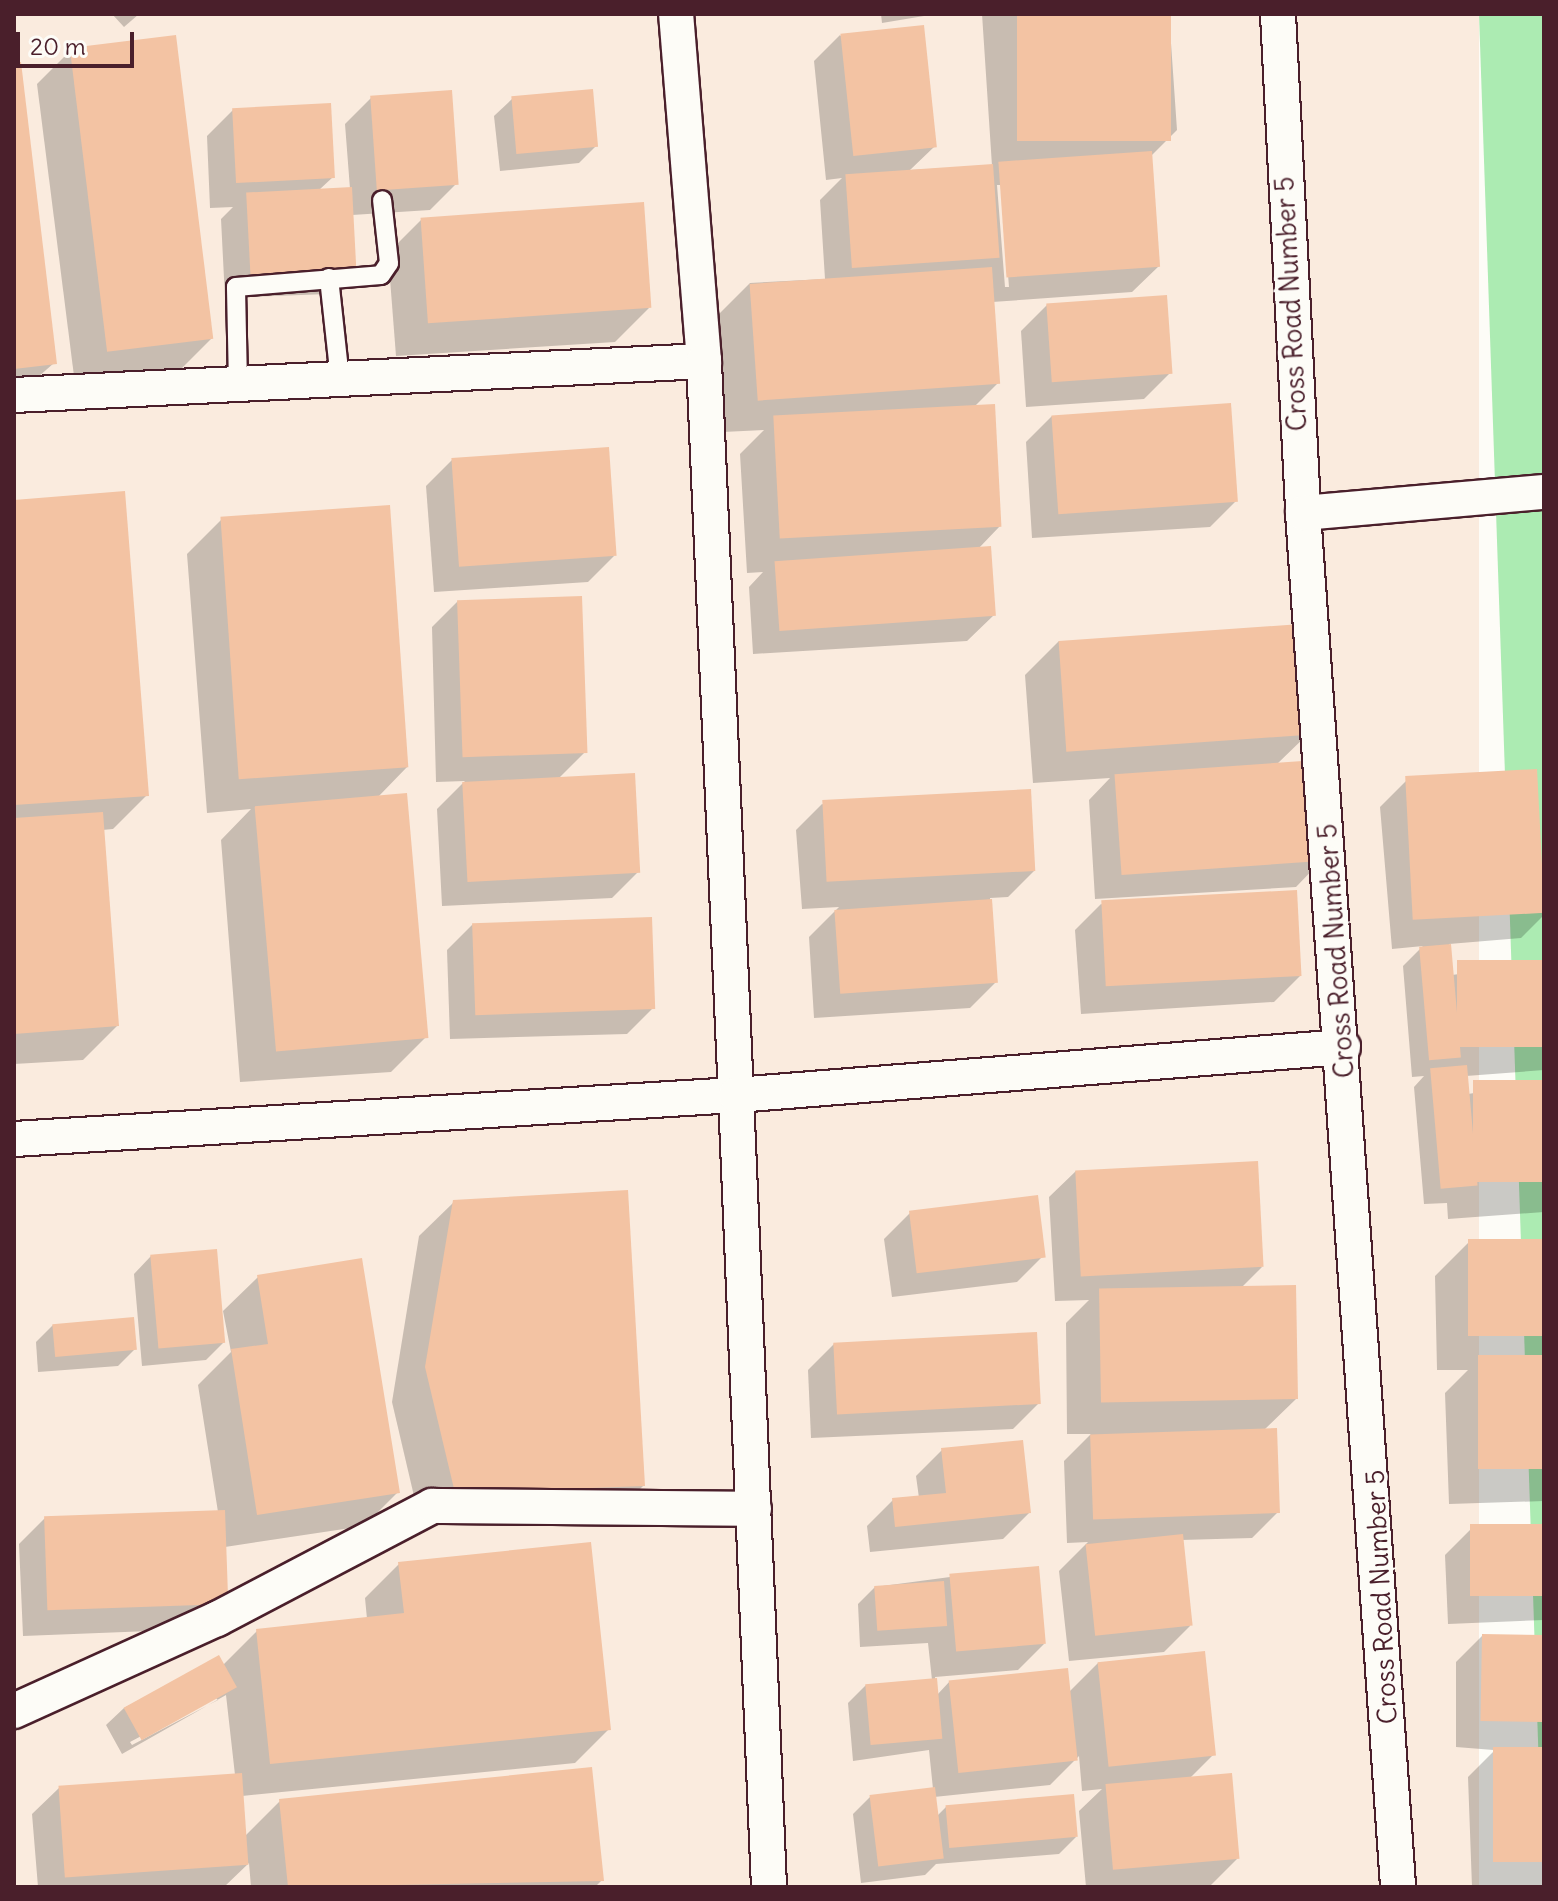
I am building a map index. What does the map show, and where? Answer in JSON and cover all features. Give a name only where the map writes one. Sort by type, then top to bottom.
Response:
[{"type":"street","points":[[676,14],[704,361],[769,1887]]},
{"type":"street","name":"Cross Road Number 5","points":[[1278,14],[1303,513],[1343,1047],[1398,1887]]},
{"type":"street","points":[[14,395],[704,361]]},
{"type":"street","points":[[1303,513],[1544,492]]},
{"type":"street","points":[[14,1139],[736,1095],[1343,1047]]},
{"type":"street","points":[[14,1711],[217,1619],[432,1506],[754,1509]]},
{"type":"lane","points":[[238,384],[236,287],[386,270],[382,200]]},
{"type":"lane","points":[[329,278],[340,379]]},
{"type":"shaded area","points":[[14,14],[1479,14],[1479,1887],[14,1887]]},
{"type":"green space","points":[[1479,14],[1544,14],[1544,1887],[1543,1887]]},
{"type":"building","points":[[1017,14],[1171,14],[1171,141],[1017,141]]},
{"type":"building","points":[[924,25],[937,147],[853,156],[840,34]]},
{"type":"building","points":[[176,35],[213,339],[107,352],[70,48]]},
{"type":"building","points":[[21,62],[57,364],[14,369],[14,63]]},
{"type":"building","points":[[593,89],[598,147],[516,154],[511,96]]},
{"type":"building","points":[[452,90],[459,185],[377,190],[370,96]]},
{"type":"building","points":[[331,103],[335,178],[236,183],[232,108]]},
{"type":"building","points":[[1152,151],[1160,267],[1006,277],[998,162]]},
{"type":"building","points":[[993,164],[1000,258],[852,268],[845,174]]},
{"type":"building","points":[[352,187],[356,269],[250,274],[246,193]]},
{"type":"building","points":[[644,202],[651,308],[428,323],[421,218]]},
{"type":"building","points":[[992,267],[1000,384],[758,401],[750,284]]},
{"type":"building","points":[[1167,295],[1173,374],[1052,382],[1046,303]]},
{"type":"building","points":[[1231,403],[1238,502],[1058,514],[1051,416]]},
{"type":"building","points":[[995,404],[1001,527],[780,538],[773,416]]},
{"type":"building","points":[[609,447],[617,556],[459,567],[451,458]]},
{"type":"building","points":[[125,491],[149,796],[14,805],[14,500]]},
{"type":"building","points":[[390,505],[408,767],[239,779],[220,517]]},
{"type":"building","points":[[991,546],[996,616],[779,631],[775,561]]},
{"type":"building","points":[[582,596],[587,753],[463,757],[457,600]]},
{"type":"building","points":[[1301,624],[1309,735],[1066,752],[1059,641]]},
{"type":"building","points":[[1317,760],[1324,861],[1122,875],[1114,774]]},
{"type":"building","points":[[1537,769],[1544,913],[1413,920],[1405,776]]},
{"type":"building","points":[[635,773],[640,873],[467,882],[462,782]]},
{"type":"building","points":[[1031,789],[1035,871],[827,882],[822,800]]},
{"type":"building","points":[[407,793],[428,1038],[276,1051],[255,806]]},
{"type":"building","points":[[103,812],[119,1026],[14,1034],[14,818]]},
{"type":"building","points":[[1297,890],[1302,976],[1106,986],[1101,900]]},
{"type":"building","points":[[992,899],[998,983],[840,994],[834,910]]},
{"type":"building","points":[[652,917],[655,1009],[475,1015],[472,923]]},
{"type":"building","points":[[1451,944],[1461,1058],[1429,1060],[1419,947]]},
{"type":"building","points":[[1457,960],[1544,960],[1544,1047],[1457,1047]]},
{"type":"building","points":[[1467,1065],[1478,1186],[1441,1189],[1430,1068]]},
{"type":"building","points":[[1473,1080],[1544,1080],[1544,1182],[1473,1182]]},
{"type":"building","points":[[1258,1161],[1264,1267],[1081,1276],[1075,1171]]},
{"type":"building","points":[[628,1190],[645,1486],[455,1493],[425,1367],[453,1200]]},
{"type":"building","points":[[1038,1195],[1046,1258],[917,1273],[909,1211]]},
{"type":"building","points":[[1468,1239],[1544,1239],[1544,1336],[1468,1336]]},
{"type":"building","points":[[217,1249],[225,1343],[158,1348],[150,1255]]},
{"type":"building","points":[[362,1258],[400,1493],[257,1515],[231,1349],[268,1344],[257,1275]]},
{"type":"building","points":[[1296,1285],[1298,1399],[1101,1402],[1099,1288]]},
{"type":"building","points":[[134,1317],[137,1350],[55,1357],[52,1324]]},
{"type":"building","points":[[1037,1332],[1041,1404],[837,1415],[833,1343]]},
{"type":"building","points":[[1478,1355],[1544,1355],[1544,1469],[1478,1469]]},
{"type":"building","points":[[1277,1428],[1280,1513],[1093,1519],[1090,1435]]},
{"type":"building","points":[[1023,1440],[1031,1513],[895,1527],[892,1498],[946,1493],[941,1448]]},
{"type":"building","points":[[225,1510],[228,1604],[47,1610],[44,1516]]},
{"type":"building","points":[[1470,1524],[1544,1524],[1544,1596],[1470,1596]]},
{"type":"building","points":[[1183,1534],[1193,1625],[1095,1636],[1086,1544]]},
{"type":"building","points":[[591,1542],[611,1730],[270,1764],[256,1629],[404,1613],[398,1562]]},
{"type":"building","points":[[1039,1566],[1046,1644],[956,1652],[949,1574]]},
{"type":"building","points":[[944,1581],[947,1626],[877,1631],[874,1586]]},
{"type":"building","points":[[1482,1634],[1544,1635],[1542,1722],[1480,1721]]},
{"type":"building","points":[[1205,1651],[1216,1755],[1109,1767],[1098,1662]]},
{"type":"building","points":[[219,1655],[237,1687],[142,1740],[124,1708]]},
{"type":"building","points":[[1068,1668],[1078,1760],[958,1773],[949,1681]]},
{"type":"building","points":[[937,1678],[942,1739],[871,1745],[865,1684]]},
{"type":"building","points":[[1493,1747],[1544,1747],[1544,1862],[1493,1862]]},
{"type":"building","points":[[592,1767],[604,1881],[288,1887],[279,1799]]},
{"type":"building","points":[[242,1773],[248,1865],[65,1878],[58,1786]]},
{"type":"building","points":[[1232,1773],[1239,1859],[1113,1870],[1105,1784]]},
{"type":"building","points":[[935,1787],[944,1858],[878,1867],[869,1795]]},
{"type":"building","points":[[1074,1794],[1078,1837],[949,1848],[945,1805]]}]
